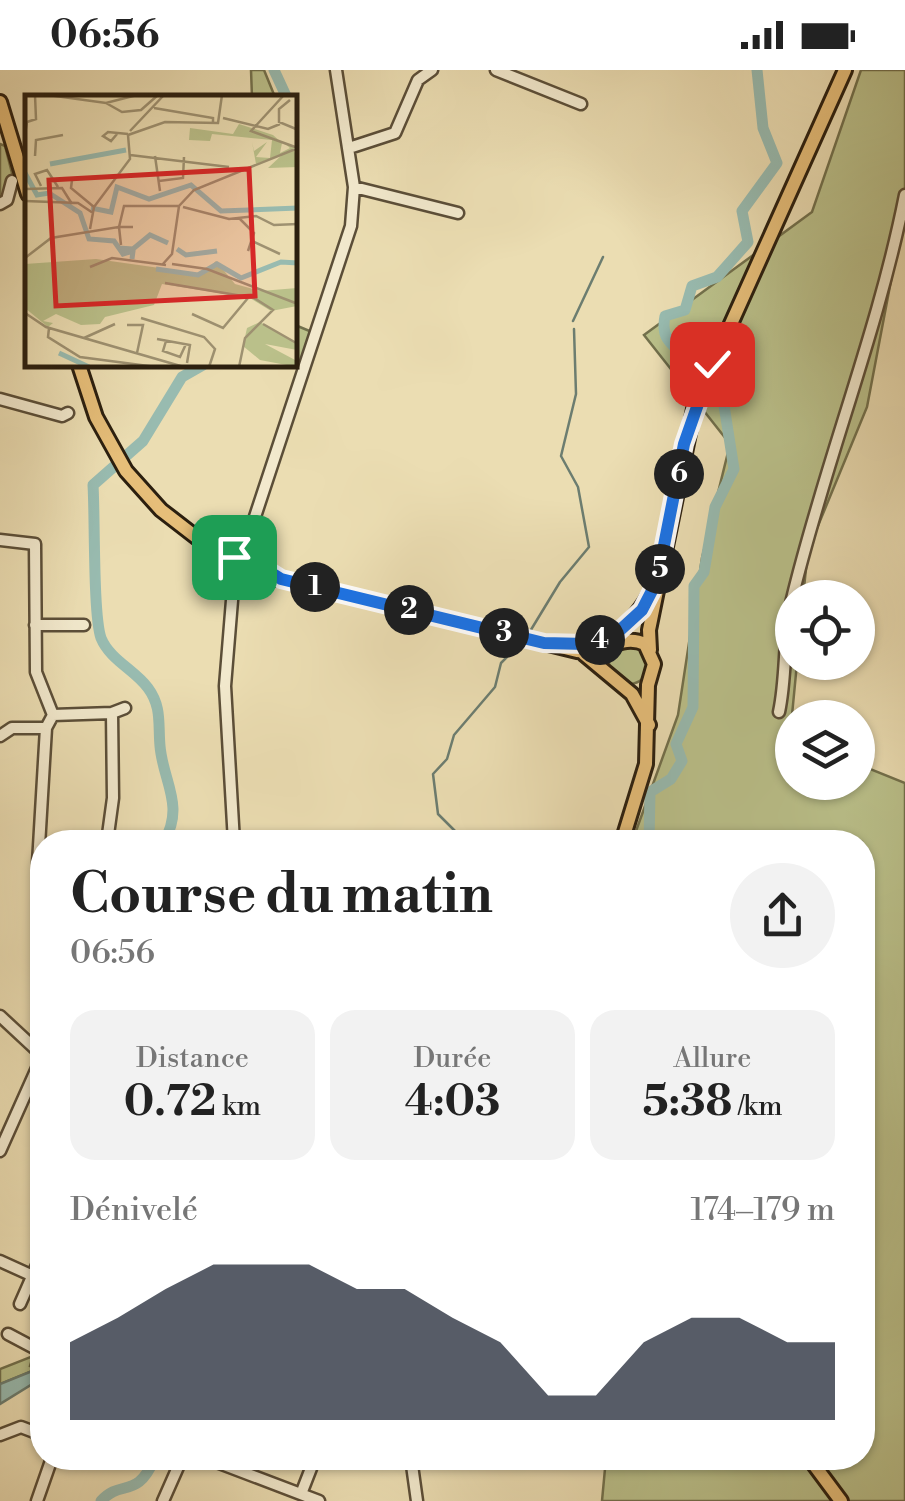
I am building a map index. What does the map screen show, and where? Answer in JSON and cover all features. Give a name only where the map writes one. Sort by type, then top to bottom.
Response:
[{"type":"main road","points":[[626,830],[646,764],[649,679],[654,664],[650,630],[696,404],[846,70]]},
{"type":"main road","points":[[0,102],[25,184]]},
{"type":"main road","points":[[80,368],[96,416],[126,471],[161,510],[202,541],[246,566],[281,579],[577,651],[605,668],[610,679],[626,688],[650,726]]},
{"type":"main road","points":[[577,651],[610,648],[632,639],[657,581],[670,533]]},
{"type":"main road","points":[[544,643],[586,644],[618,632],[642,610],[657,581]]},
{"type":"main road","points":[[632,639],[650,650]]},
{"type":"main road","points":[[605,668],[610,648]]},
{"type":"main road","points":[[626,688],[649,679]]},
{"type":"main road","points":[[818,1470],[841,1501]]},
{"type":"street","points":[[233,830],[225,686],[234,597],[350,226],[354,186],[336,70]]},
{"type":"street","points":[[349,148],[394,133],[418,80],[432,70]]},
{"type":"street","points":[[496,70],[581,104]]},
{"type":"street","points":[[510,75],[524,70]]},
{"type":"street","points":[[0,204],[7,200],[12,181]]},
{"type":"street","points":[[354,186],[458,213]]},
{"type":"street","points":[[782,700],[787,676],[790,605],[821,488],[886,284],[905,194]]},
{"type":"street","points":[[0,399],[62,416],[68,413]]},
{"type":"street","points":[[0,540],[35,544],[36,672],[53,716]]},
{"type":"street","points":[[35,625],[84,624]]},
{"type":"street","points":[[53,716],[112,713],[125,708]]},
{"type":"street","points":[[108,830],[112,713]]},
{"type":"street","points":[[42,830],[46,728],[53,716]]},
{"type":"street","points":[[0,736],[12,728],[46,728]]},
{"type":"street","points":[[0,1016],[30,1045]]},
{"type":"street","points":[[0,1151],[30,1083]]},
{"type":"street","points":[[0,1262],[30,1275]]},
{"type":"street","points":[[20,1304],[30,1282]]},
{"type":"street","points":[[8,1334],[30,1346]]},
{"type":"street","points":[[0,1435],[21,1427],[30,1430]]},
{"type":"street","points":[[38,1501],[48,1470]]},
{"type":"street","points":[[163,1501],[177,1470]]},
{"type":"street","points":[[238,1470],[319,1501]]},
{"type":"street","points":[[301,1494],[311,1470]]},
{"type":"street","points":[[413,1470],[417,1501]]},
{"type":"green space","points":[[251,70],[264,70],[274,95],[252,95]]},
{"type":"green space","points":[[861,70],[905,70],[905,207],[867,407],[808,550],[805,580],[775,580],[775,680],[795,680],[793,700],[775,700],[775,800],[875,800],[875,771],[905,783],[905,1501],[602,1501],[605,1470],[875,1470],[875,830],[636,830],[678,715],[702,558],[730,444],[644,335],[812,212]]},
{"type":"green space","points":[[0,144],[5,146],[14,181],[0,202]]},
{"type":"green space","points":[[298,326],[312,332],[298,362]]},
{"type":"green space","points":[[629,644],[643,650],[649,664],[643,678],[629,684],[615,678],[609,664],[615,650]]},
{"type":"green space","points":[[30,1357],[30,1372],[0,1384],[0,1369]]},
{"type":"water","points":[[30,1372],[30,1385],[0,1404],[0,1384]]},
{"type":"waterway","points":[[274,70],[286,95]]},
{"type":"waterway","points":[[649,830],[650,792],[671,779],[682,761],[676,744],[693,707],[694,586],[704,572],[715,507],[734,469],[723,399],[713,395],[700,399],[690,390],[684,374],[684,355],[667,338],[664,323],[665,316],[685,310],[692,286],[717,277],[748,242],[742,211],[777,163],[763,128],[757,70]]},
{"type":"waterway","points":[[573,321],[603,257]]},
{"type":"waterway","points":[[529,633],[560,582],[589,547],[578,487],[561,456],[576,394],[574,329]]},
{"type":"waterway","points":[[170,830],[173,805],[162,759],[156,702],[143,682],[105,646],[98,626],[93,485],[143,441],[182,377],[198,368]]},
{"type":"waterway","points":[[454,830],[438,814],[433,774],[447,759],[454,735],[495,687],[501,663],[522,642]]},
{"type":"waterway","points":[[101,1501],[142,1480],[149,1470]]},
{"type":"route","points":[[234,557],[253,551],[262,567],[281,579],[544,643],[586,644],[602,640],[632,622],[657,581],[670,533],[684,444],[712,364]]}]
